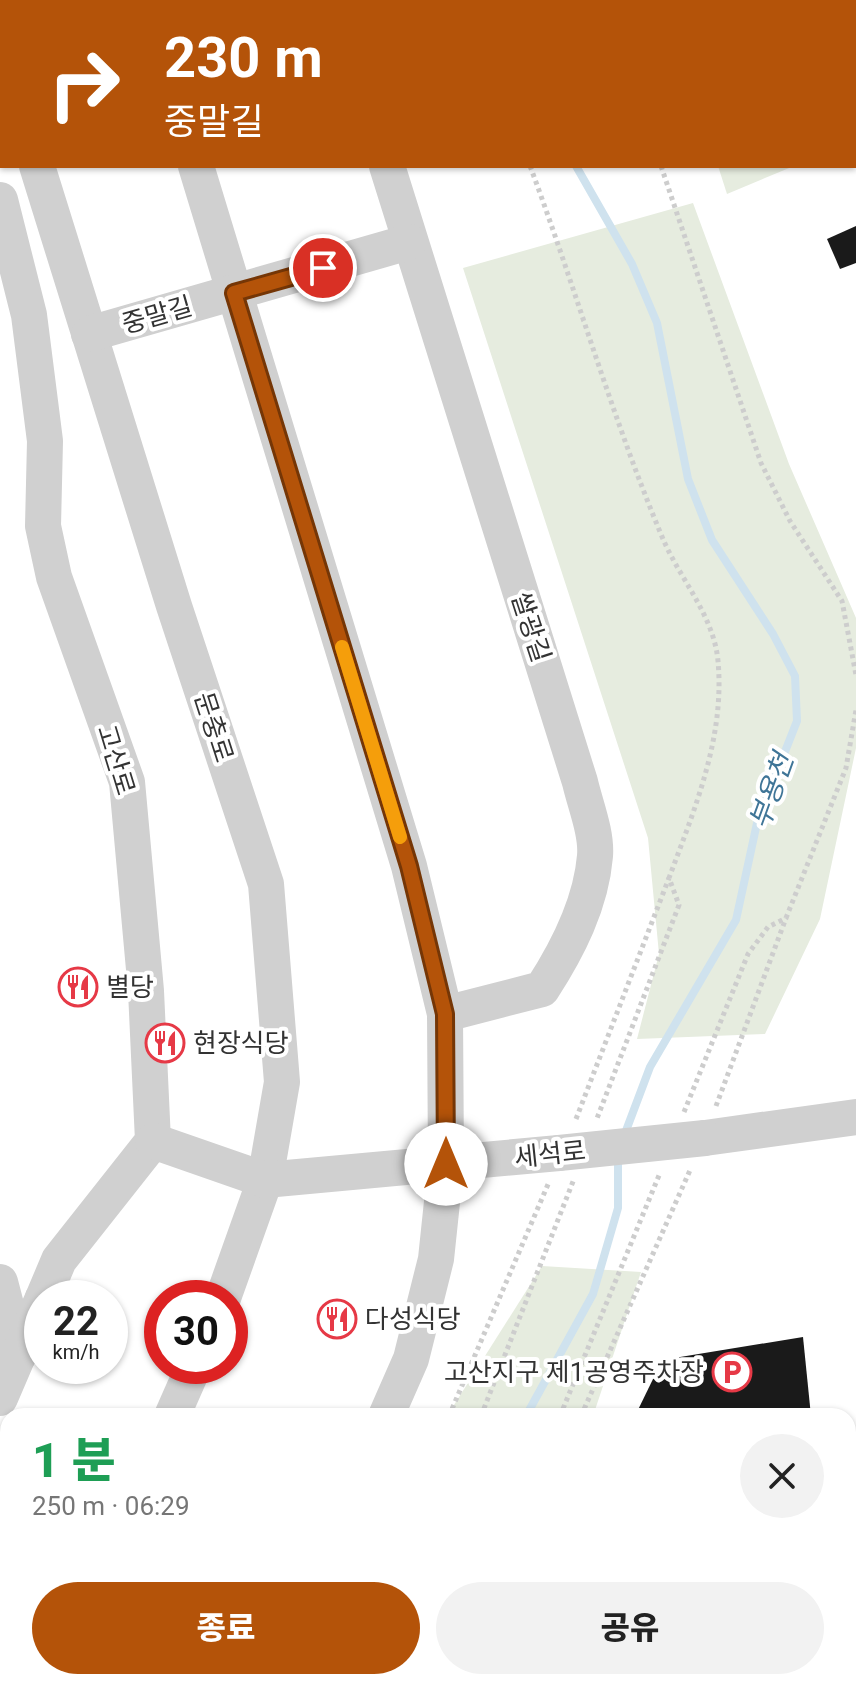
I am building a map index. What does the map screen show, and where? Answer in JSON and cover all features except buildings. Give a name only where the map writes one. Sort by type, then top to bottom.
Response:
[{"type":"street","name":"문충로","points":[[38,168],[174,606],[266,884],[282,1082],[265,1180],[229,1280]]},
{"type":"street","points":[[197,168],[409,866],[445,1014],[446,1164],[436,1259],[411,1359],[390,1408]]},
{"type":"street","name":"쌀광길","points":[[388,168],[580,782],[595,854],[587,894],[568,949],[542,989],[445,1014]]},
{"type":"street","name":"고산로","points":[[0,200],[29,315],[45,441],[43,526],[54,577],[127,782],[146,991],[153,1141]]},
{"type":"street","name":"중말길","points":[[89,334],[409,242]]},
{"type":"street","name":"세석로","points":[[153,1141],[265,1180],[446,1164],[563,1167],[699,1132],[856,1117]]},
{"type":"street","points":[[50,1280],[59,1260],[153,1141]]},
{"type":"street","points":[[0,1282],[19,1355]]},
{"type":"street","points":[[0,1398],[24,1343]]},
{"type":"street","points":[[176,1408],[186,1384]]},
{"type":"path","points":[[531,168],[664,541],[703,613],[718,657],[719,711],[703,785],[576,1119]]},
{"type":"path","points":[[662,168],[761,463],[790,521],[842,601],[856,675]]},
{"type":"path","points":[[584,1408],[846,768],[856,710]]},
{"type":"path","points":[[592,1132],[679,905],[669,878]]},
{"type":"path","points":[[699,1132],[748,954],[768,927],[786,918]]},
{"type":"path","points":[[453,1408],[563,1167]]},
{"type":"path","points":[[484,1408],[563,1167]]},
{"type":"path","points":[[563,1408],[661,1170]]},
{"type":"shaded area","points":[[719,168],[789,168],[727,194]]},
{"type":"shaded area","points":[[693,203],[789,464],[856,618],[856,748],[820,919],[765,1034],[637,1039],[659,954],[648,838],[463,268]]},
{"type":"shaded area","points":[[542,1266],[641,1272],[596,1408],[452,1408]]},
{"type":"waterway","name":"부용천","points":[[577,168],[632,264],[657,323],[688,479],[712,540],[773,634],[795,676],[797,721],[757,823],[736,920],[650,1067],[624,1136]]},
{"type":"waterway","name":"부용천","points":[[530,1408],[593,1294],[618,1208],[618,1157]]},
{"type":"slow traffic","points":[[342,647],[400,837]]},
{"type":"place","name":"별당","points":[[78,987]]},
{"type":"place","name":"현장식당","points":[[165,1043]]},
{"type":"place","name":"다성식당","points":[[337,1319]]},
{"type":"place","name":"고산지구 제1공영주차장","points":[[732,1372]]},
{"type":"route","points":[[323,268],[234,293],[409,866],[445,1014],[446,1164]]}]
